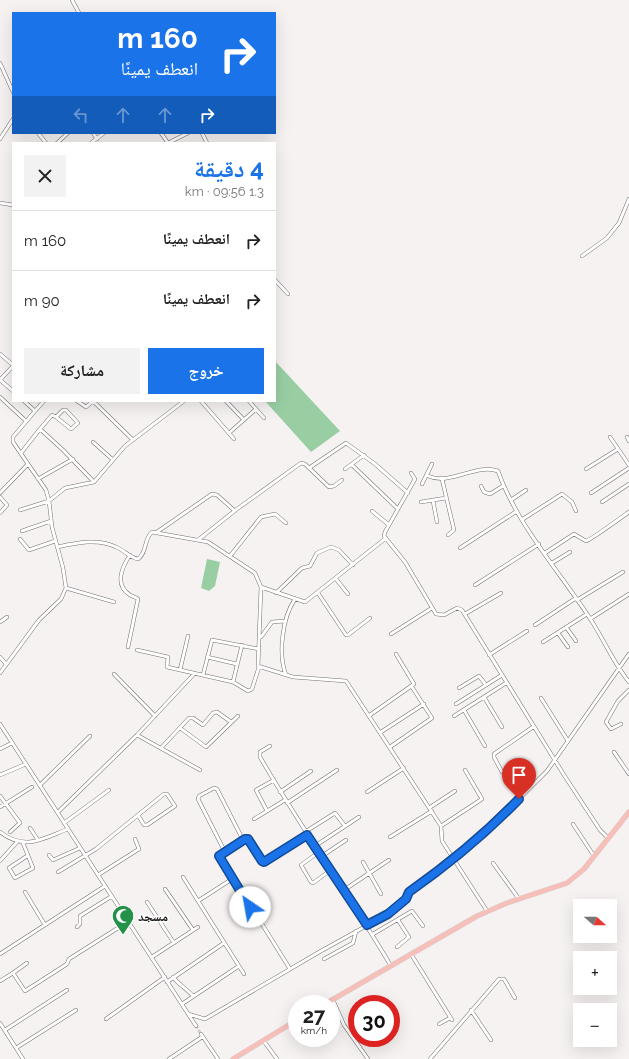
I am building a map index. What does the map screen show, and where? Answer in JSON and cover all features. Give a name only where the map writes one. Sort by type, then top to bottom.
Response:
[{"type":"main road","points":[[340,996],[487,911],[567,883],[581,872],[629,812]]},
{"type":"main road","points":[[233,1059],[288,1025]]},
{"type":"street","points":[[72,0],[78,12]]},
{"type":"street","points":[[0,63],[12,90]]},
{"type":"street","points":[[0,139],[12,121]]},
{"type":"street","points":[[39,134],[45,142]]},
{"type":"street","points":[[58,142],[67,134]]},
{"type":"street","points":[[94,134],[97,138]]},
{"type":"street","points":[[92,142],[103,134]]},
{"type":"street","points":[[170,142],[186,134]]},
{"type":"street","points":[[582,256],[607,238],[619,223],[629,199]]},
{"type":"street","points":[[0,204],[12,205]]},
{"type":"street","points":[[276,281],[288,294]]},
{"type":"street","points":[[0,354],[12,365]]},
{"type":"street","points":[[12,367],[0,380],[12,391]]},
{"type":"street","points":[[0,397],[26,421]]},
{"type":"street","points":[[25,402],[35,411]]},
{"type":"street","points":[[0,673],[39,620],[61,599],[66,588],[63,568],[55,542],[49,500],[46,490],[13,442],[13,437],[43,402]]},
{"type":"street","points":[[78,402],[86,407],[92,402]]},
{"type":"street","points":[[94,402],[133,440]]},
{"type":"street","points":[[20,510],[49,500],[65,488],[94,482],[112,460],[133,440],[183,402]]},
{"type":"street","points":[[202,402],[234,438]]},
{"type":"street","points":[[227,402],[244,420]]},
{"type":"street","points":[[250,402],[264,418]]},
{"type":"street","points":[[229,433],[256,409]]},
{"type":"street","points":[[21,453],[52,415],[56,416],[63,410],[66,410],[78,423],[71,429],[56,416]]},
{"type":"street","points":[[40,429],[73,459],[94,482]]},
{"type":"street","points":[[591,493],[629,467],[610,437]]},
{"type":"street","points":[[627,437],[629,441]]},
{"type":"street","points":[[93,442],[112,460]]},
{"type":"street","points":[[309,468],[345,443],[364,456],[408,493]]},
{"type":"street","points":[[586,469],[618,449]]},
{"type":"street","points":[[344,470],[364,456]]},
{"type":"street","points":[[38,479],[73,459]]},
{"type":"street","points":[[198,540],[234,510],[301,463],[309,468],[329,487],[334,486],[342,480]]},
{"type":"street","points":[[0,493],[28,464]]},
{"type":"street","points":[[422,484],[428,476],[432,464]]},
{"type":"street","points":[[352,465],[398,509]]},
{"type":"street","points":[[428,476],[442,479],[482,471],[496,470],[499,473],[503,486],[517,511],[590,618],[629,682]]},
{"type":"street","points":[[411,473],[415,478],[384,534],[386,538],[405,562],[432,608],[438,615],[444,615],[458,608],[465,614],[533,727],[588,812],[608,838]]},
{"type":"street","points":[[442,479],[454,530],[448,535]]},
{"type":"street","points":[[602,502],[629,484]]},
{"type":"street","points":[[481,486],[484,492],[490,494],[503,486]]},
{"type":"street","points":[[511,500],[526,490]]},
{"type":"street","points":[[157,532],[212,494],[217,495],[234,510]]},
{"type":"street","points":[[523,519],[562,494],[572,502],[576,511]]},
{"type":"street","points":[[0,497],[7,505],[0,513]]},
{"type":"street","points":[[421,502],[446,498]]},
{"type":"street","points":[[434,501],[437,522]]},
{"type":"street","points":[[372,511],[389,525]]},
{"type":"street","points":[[460,548],[517,511]]},
{"type":"street","points":[[545,553],[574,534],[586,541],[590,540],[598,532],[629,512]]},
{"type":"street","points":[[230,556],[262,517],[275,514],[286,523]]},
{"type":"street","points":[[22,531],[51,521]]},
{"type":"street","points":[[57,547],[80,543],[104,543],[117,547],[136,559],[141,558],[149,534],[152,532],[157,532],[208,542],[255,573],[261,587],[260,638],[259,667],[252,690],[246,690],[233,682],[167,667],[168,657],[137,650]]},
{"type":"street","points":[[261,587],[307,602],[386,538]]},
{"type":"street","points":[[20,539],[29,550],[55,542]]},
{"type":"street","points":[[475,585],[539,544]]},
{"type":"street","points":[[276,593],[302,568],[310,566],[316,554],[328,548],[338,549],[353,565]]},
{"type":"street","points":[[552,563],[570,552]]},
{"type":"street","points":[[128,647],[138,599],[126,591],[120,578],[122,570],[130,555]]},
{"type":"street","points":[[535,625],[623,572]]},
{"type":"street","points":[[336,579],[348,594]]},
{"type":"street","points":[[66,588],[114,602]]},
{"type":"street","points":[[318,593],[346,635],[370,618]]},
{"type":"street","points":[[465,614],[501,593]]},
{"type":"street","points":[[590,618],[629,594]]},
{"type":"street","points":[[286,675],[282,664],[285,621],[295,599]]},
{"type":"street","points":[[391,634],[432,608]]},
{"type":"street","points":[[543,642],[587,614]]},
{"type":"street","points":[[0,622],[7,617]]},
{"type":"street","points":[[260,638],[272,622],[285,621]]},
{"type":"street","points":[[566,627],[576,641]]},
{"type":"street","points":[[489,655],[527,631]]},
{"type":"street","points":[[558,633],[568,647]]},
{"type":"street","points":[[180,670],[188,636]]},
{"type":"street","points":[[203,675],[212,640],[259,649]]},
{"type":"street","points":[[233,682],[242,645]]},
{"type":"street","points":[[370,715],[412,687],[414,683],[396,654]]},
{"type":"street","points":[[188,1014],[205,1019],[388,914],[406,899],[409,892],[454,860],[547,771],[620,669],[629,654]]},
{"type":"street","points":[[0,657],[6,664]]},
{"type":"street","points":[[207,657],[237,664]]},
{"type":"street","points":[[259,667],[286,675],[344,680],[370,715],[431,809],[441,826],[441,840],[487,911]]},
{"type":"street","points":[[58,812],[156,716],[195,673]]},
{"type":"street","points":[[114,674],[156,716]]},
{"type":"street","points":[[459,688],[479,676],[486,685]]},
{"type":"street","points":[[456,704],[502,676]]},
{"type":"street","points":[[454,716],[506,684]]},
{"type":"street","points":[[390,747],[431,720],[432,717],[412,687]]},
{"type":"street","points":[[621,724],[611,729],[606,722],[618,701],[629,690]]},
{"type":"street","points":[[484,697],[502,727]]},
{"type":"street","points":[[541,698],[568,741]]},
{"type":"street","points":[[381,732],[424,704]]},
{"type":"street","points":[[464,710],[485,746]]},
{"type":"street","points":[[161,748],[190,718],[201,725],[204,724],[215,712],[231,722]]},
{"type":"street","points":[[180,728],[206,747],[238,716]]},
{"type":"street","points":[[0,725],[196,1026]]},
{"type":"street","points":[[502,772],[495,760],[494,754],[533,727]]},
{"type":"street","points":[[137,735],[200,770]]},
{"type":"street","points":[[40,785],[90,736]]},
{"type":"street","points":[[0,749],[12,743]]},
{"type":"street","points":[[270,746],[260,752],[259,755],[280,792],[373,934],[391,966]]},
{"type":"street","points":[[614,752],[629,774]]},
{"type":"street","points":[[0,775],[26,764]]},
{"type":"street","points":[[367,792],[404,768]]},
{"type":"street","points":[[254,819],[337,770]]},
{"type":"street","points":[[441,826],[482,799],[465,770]]},
{"type":"street","points":[[280,792],[312,771]]},
{"type":"street","points":[[267,811],[256,790],[274,780]]},
{"type":"street","points":[[0,807],[32,787]]},
{"type":"street","points":[[224,850],[198,800],[199,796],[215,788],[217,789],[243,840]]},
{"type":"street","points":[[64,823],[109,790]]},
{"type":"street","points":[[390,837],[455,791]]},
{"type":"street","points":[[58,872],[86,856],[165,793],[175,806],[147,825],[144,825],[138,815]]},
{"type":"street","points":[[0,796],[20,823],[10,832]]},
{"type":"street","points":[[290,969],[232,879],[219,856],[224,850],[248,839],[264,862],[335,812],[345,826]]},
{"type":"street","points":[[315,846],[359,817]]},
{"type":"street","points":[[574,824],[594,856]]},
{"type":"street","points":[[30,828],[38,840]]},
{"type":"street","points":[[0,832],[16,842],[22,843],[38,840],[68,829]]},
{"type":"street","points":[[0,839],[4,835]]},
{"type":"street","points":[[98,875],[139,849],[135,839]]},
{"type":"street","points":[[331,870],[313,883],[301,866],[346,840]]},
{"type":"street","points":[[0,861],[16,842]]},
{"type":"street","points":[[22,843],[27,856],[32,869],[15,878],[9,868],[27,856]]},
{"type":"street","points":[[49,855],[53,860],[80,848]]},
{"type":"street","points":[[344,890],[389,860]]},
{"type":"street","points":[[363,862],[381,894]]},
{"type":"street","points":[[493,863],[519,899]]},
{"type":"street","points":[[183,877],[244,974]]},
{"type":"street","points":[[198,901],[232,879]]},
{"type":"street","points":[[0,954],[105,886]]},
{"type":"street","points":[[165,889],[193,930]]},
{"type":"street","points":[[25,892],[45,925]]},
{"type":"street","points":[[77,927],[80,924],[80,916],[112,896]]},
{"type":"street","points":[[147,902],[174,942]]},
{"type":"street","points":[[373,934],[414,911],[424,926]]},
{"type":"street","points":[[397,948],[409,937],[398,920]]},
{"type":"street","points":[[13,973],[25,991],[66,965],[69,959],[129,921]]},
{"type":"street","points":[[152,957],[198,927]]},
{"type":"street","points":[[324,959],[353,943],[356,931]]},
{"type":"street","points":[[167,982],[224,943]]},
{"type":"street","points":[[336,943],[337,952]]},
{"type":"street","points":[[411,954],[451,1019],[439,1024]]},
{"type":"street","points":[[0,981],[27,963]]},
{"type":"street","points":[[182,1004],[239,966]]},
{"type":"street","points":[[106,1019],[165,977]]},
{"type":"street","points":[[173,977],[193,996]]},
{"type":"street","points":[[430,1059],[500,978],[504,980],[515,998]]},
{"type":"street","points":[[2,1028],[67,990]]},
{"type":"street","points":[[16,1048],[76,1010]]},
{"type":"street","points":[[471,1010],[491,1040]]},
{"type":"street","points":[[340,1016],[344,1025],[368,1059]]},
{"type":"street","points":[[0,1023],[23,1059]]},
{"type":"street","points":[[169,1059],[202,1036],[218,1059]]},
{"type":"street","points":[[262,1040],[277,1059]]},
{"type":"green space","points":[[276,362],[340,431],[311,452],[266,402],[276,402]]},
{"type":"green space","points":[[207,559],[220,562],[215,586],[209,591],[201,588]]},
{"type":"tunnel","points":[[196,1026],[201,1034]]},
{"type":"place","name":"مسجد","points":[[123,936]]},
{"type":"route","points":[[250,907],[219,857],[220,853],[224,850],[247,838],[264,862],[307,835],[367,925],[388,914],[406,899],[409,892],[454,860],[478,840],[519,799]]}]
